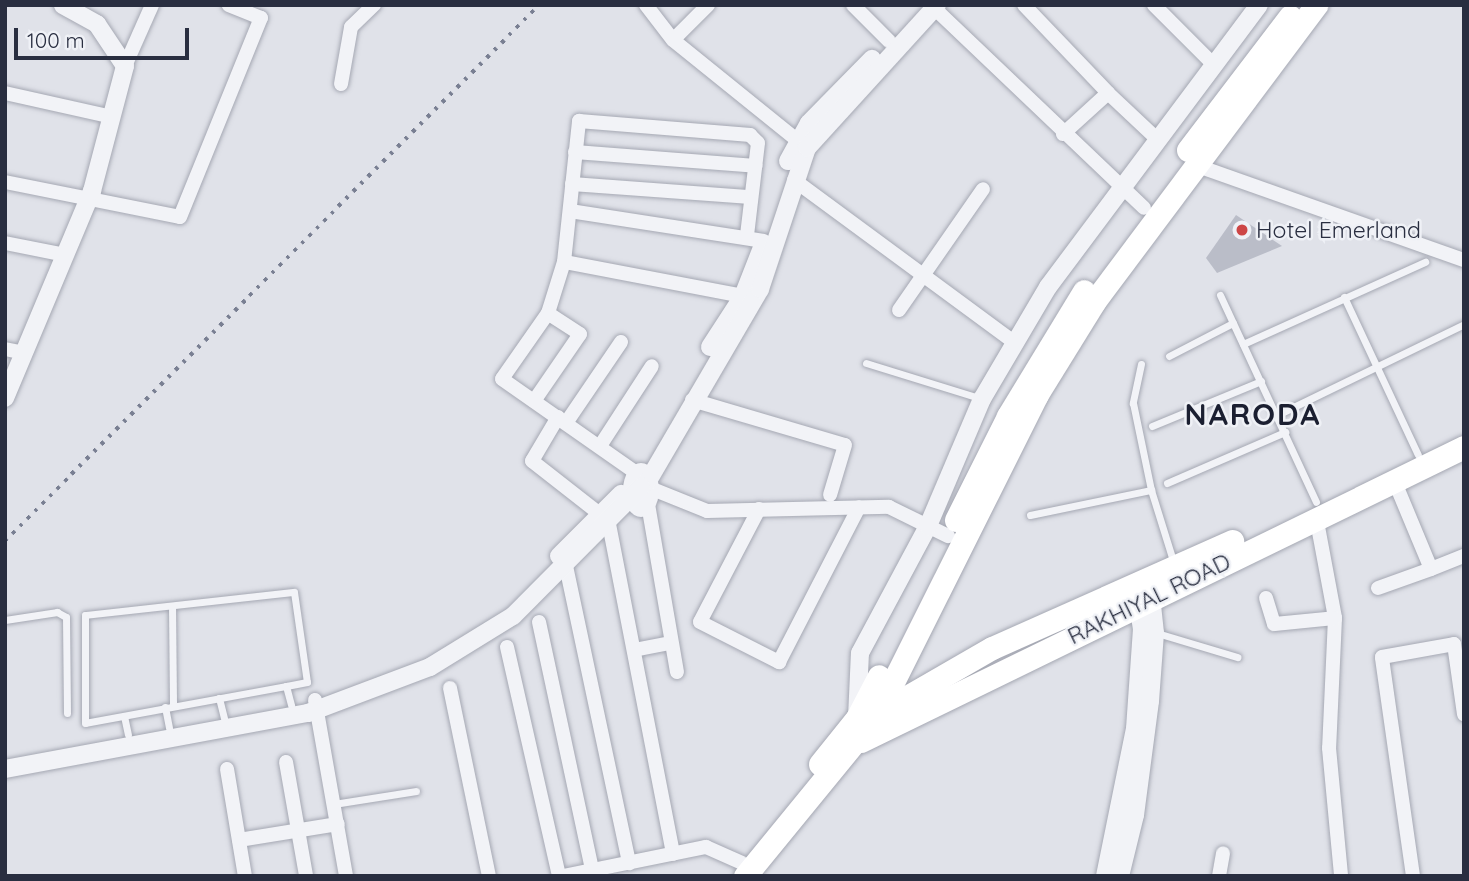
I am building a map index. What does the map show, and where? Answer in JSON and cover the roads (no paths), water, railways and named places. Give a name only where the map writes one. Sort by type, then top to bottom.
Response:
[{"type":"main road","points":[[740,871],[859,742],[866,717],[938,531],[1053,338],[1144,208],[1298,5]]},
{"type":"main road","points":[[866,717],[1036,397],[1101,292],[1317,5]]},
{"type":"main road","points":[[740,871],[834,747],[866,717],[992,648],[1144,593],[1175,568],[1316,509],[1464,433]]},
{"type":"main road","name":"RAKHIYAL ROAD","points":[[834,747],[859,742],[1144,593],[1316,509],[1394,480],[1464,447]]},
{"type":"street","points":[[63,5],[97,24],[125,66]]},
{"type":"street","points":[[5,397],[89,199],[125,66],[152,5]]},
{"type":"street","points":[[5,182],[180,217],[261,18],[228,5]]},
{"type":"street","points":[[341,84],[351,27],[374,5]]},
{"type":"street","points":[[646,5],[673,40],[798,141]]},
{"type":"street","points":[[673,40],[708,5]]},
{"type":"street","points":[[853,5],[889,41]]},
{"type":"street","points":[[1024,5],[1108,93],[1158,140]]},
{"type":"street","points":[[1154,5],[1214,65]]},
{"type":"street","points":[[755,238],[751,197],[758,143],[750,135],[579,121],[564,262],[548,313],[502,379],[600,446],[641,480],[707,510],[889,507],[938,531],[982,399],[1015,343],[1122,188],[1259,5]]},
{"type":"street","points":[[677,672],[641,480],[743,296],[755,238],[798,141],[889,41],[931,6]]},
{"type":"street","points":[[931,6],[1144,208]]},
{"type":"street","points":[[5,769],[316,705],[419,660],[497,621],[566,566],[641,480],[760,289],[794,180],[815,137],[931,6]]},
{"type":"street","points":[[5,93],[112,117]]},
{"type":"street","points":[[1063,134],[1108,93]]},
{"type":"street","points":[[575,152],[755,166]]},
{"type":"street","points":[[1195,165],[1464,260]]},
{"type":"street","points":[[794,180],[1015,343]]},
{"type":"street","points":[[572,184],[751,197]]},
{"type":"street","points":[[899,310],[983,190]]},
{"type":"street","points":[[570,211],[755,238]]},
{"type":"street","points":[[5,243],[65,255]]},
{"type":"street","points":[[564,262],[743,296]]},
{"type":"street","points":[[534,401],[580,334],[548,313]]},
{"type":"street","points":[[621,342],[531,461],[605,519],[634,650],[673,854]]},
{"type":"street","points":[[5,349],[24,353]]},
{"type":"street","points":[[600,446],[652,366]]},
{"type":"street","points":[[692,400],[845,445],[830,495]]},
{"type":"street","points":[[1394,480],[1431,569]]},
{"type":"street","points":[[759,509],[700,622],[779,662],[859,507]]},
{"type":"street","points":[[1316,509],[1335,618],[1329,748],[1341,876]]},
{"type":"street","points":[[497,621],[605,519]]},
{"type":"street","points":[[1378,587],[1464,556]]},
{"type":"street","points":[[566,566],[629,863]]},
{"type":"street","points":[[1119,876],[1138,794],[1148,631],[1144,593]]},
{"type":"street","points":[[1266,598],[1274,624],[1335,618]]},
{"type":"street","points":[[539,622],[592,870]]},
{"type":"street","points":[[1105,876],[1125,796],[1148,631]]},
{"type":"street","points":[[634,650],[671,643]]},
{"type":"street","points":[[1413,876],[1382,657],[1454,644],[1464,714]]},
{"type":"street","points":[[507,646],[561,876],[706,848],[740,871]]},
{"type":"street","points":[[450,688],[489,876]]},
{"type":"street","points":[[5,757],[291,705],[316,705]]},
{"type":"street","points":[[316,705],[346,876]]},
{"type":"street","points":[[286,762],[306,876]]},
{"type":"street","points":[[227,769],[245,876]]},
{"type":"street","points":[[239,840],[338,824]]},
{"type":"street","points":[[1219,876],[1223,853]]},
{"type":"lane","points":[[1243,344],[1425,262]]},
{"type":"lane","points":[[1220,295],[1285,432],[1316,509]]},
{"type":"lane","points":[[1344,297],[1418,455]]},
{"type":"lane","points":[[1169,356],[1233,323]]},
{"type":"lane","points":[[1277,415],[1464,324]]},
{"type":"lane","points":[[866,363],[982,399]]},
{"type":"lane","points":[[1141,364],[1133,403],[1151,490],[1175,568]]},
{"type":"lane","points":[[1152,426],[1261,381]]},
{"type":"lane","points":[[1167,483],[1285,432]]},
{"type":"lane","points":[[1030,515],[1151,490]]},
{"type":"lane","points":[[294,592],[307,682],[86,723],[85,615],[172,606],[294,592]]},
{"type":"lane","points":[[169,728],[172,606]]},
{"type":"lane","points":[[5,620],[57,612],[66,617],[67,713]]},
{"type":"lane","points":[[1148,631],[1237,657]]},
{"type":"lane","points":[[286,686],[291,705]]},
{"type":"lane","points":[[219,698],[224,718]]},
{"type":"lane","points":[[124,716],[128,735]]},
{"type":"lane","points":[[334,804],[416,791]]},
{"type":"railway","points":[[5,541],[539,5]]},
{"type":"place","name":"Hotel Emerland","points":[[1242,230]]},
{"type":"district","name":"NARODA","points":[[1253,414]]}]
